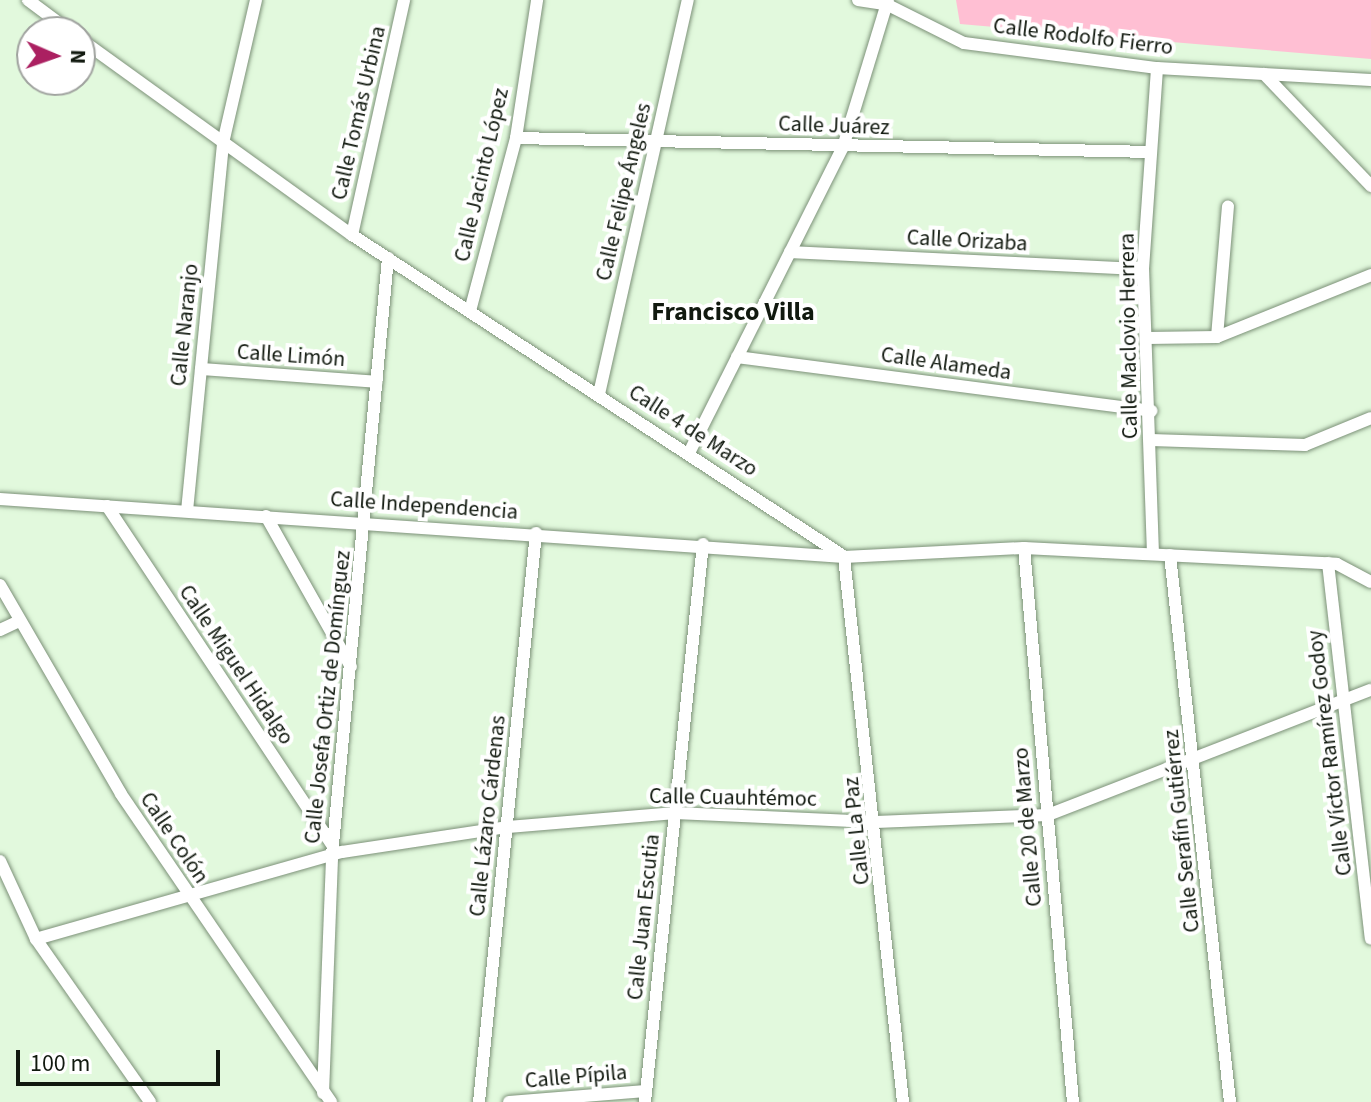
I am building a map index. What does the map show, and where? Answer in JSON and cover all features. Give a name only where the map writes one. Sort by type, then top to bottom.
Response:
[{"type":"street","points":[[28,0],[50,16]]},
{"type":"street","name":"Calle Naranjo","points":[[187,511],[223,143],[256,0]]},
{"type":"street","name":"Calle Tomás Urbina","points":[[352,235],[404,0]]},
{"type":"street","name":"Calle Jacinto López","points":[[470,311],[516,138],[537,0]]},
{"type":"street","name":"Calle Felipe Ángeles","points":[[599,394],[688,0]]},
{"type":"street","name":"Calle Rodolfo Fierro","points":[[858,0],[888,3],[964,43],[1157,68],[1371,80]]},
{"type":"street","points":[[690,451],[843,147],[888,3]]},
{"type":"street","name":"Calle 4 de Marzo","points":[[96,51],[352,235],[690,451],[844,557]]},
{"type":"street","name":"Calle Maclovio Herrera","points":[[1153,554],[1151,411],[1143,269],[1157,68]]},
{"type":"street","points":[[1264,74],[1371,186]]},
{"type":"street","name":"Calle Juárez","points":[[516,138],[1151,152]]},
{"type":"street","points":[[1217,337],[1228,206]]},
{"type":"street","name":"Calle Orizaba","points":[[790,252],[1143,269]]},
{"type":"street","name":"Calle Josefa Ortiz de Domínguez","points":[[327,1097],[332,850],[366,523],[388,258]]},
{"type":"street","points":[[1147,338],[1217,337],[1371,275]]},
{"type":"street","name":"Calle Alameda","points":[[737,357],[1151,411]]},
{"type":"street","name":"Calle Limón","points":[[201,369],[377,382]]},
{"type":"street","points":[[1151,440],[1305,445],[1371,418]]},
{"type":"street","name":"Calle Independencia","points":[[0,499],[703,544],[844,557]]},
{"type":"street","name":"Calle Miguel Hidalgo","points":[[107,506],[332,850]]},
{"type":"street","points":[[266,516],[351,667]]},
{"type":"street","name":"Calle Lázaro Cárdenas","points":[[479,1102],[536,533]]},
{"type":"street","name":"Calle Juan Escutia","points":[[645,1096],[703,544]]},
{"type":"street","points":[[844,557],[1024,548],[1153,554],[1328,563],[1371,582]]},
{"type":"street","name":"Calle 20 de Marzo","points":[[1024,548],[1073,1102]]},
{"type":"street","name":"Calle Serafín Gutiérrez","points":[[1170,555],[1230,1102]]},
{"type":"street","name":"Calle La Paz","points":[[844,557],[876,822],[903,1102]]},
{"type":"street","name":"Calle Víctor Ramírez Godoy","points":[[1328,563],[1371,939]]},
{"type":"street","name":"Calle Colón","points":[[0,585],[19,621],[190,898],[327,1097]]},
{"type":"street","points":[[0,630],[19,621]]},
{"type":"street","name":"Calle Cuauhtémoc","points":[[36,939],[190,898],[332,850],[508,827],[675,813],[876,822],[1048,815],[1345,703],[1371,690]]},
{"type":"street","points":[[0,861],[36,939],[150,1102]]},
{"type":"street","name":"Calle Pípila","points":[[509,1102],[645,1096]]},
{"type":"shaded area","points":[[956,0],[1371,0],[1371,59],[960,24]]},
{"type":"district","name":"Francisco Villa","points":[[733,312]]}]
